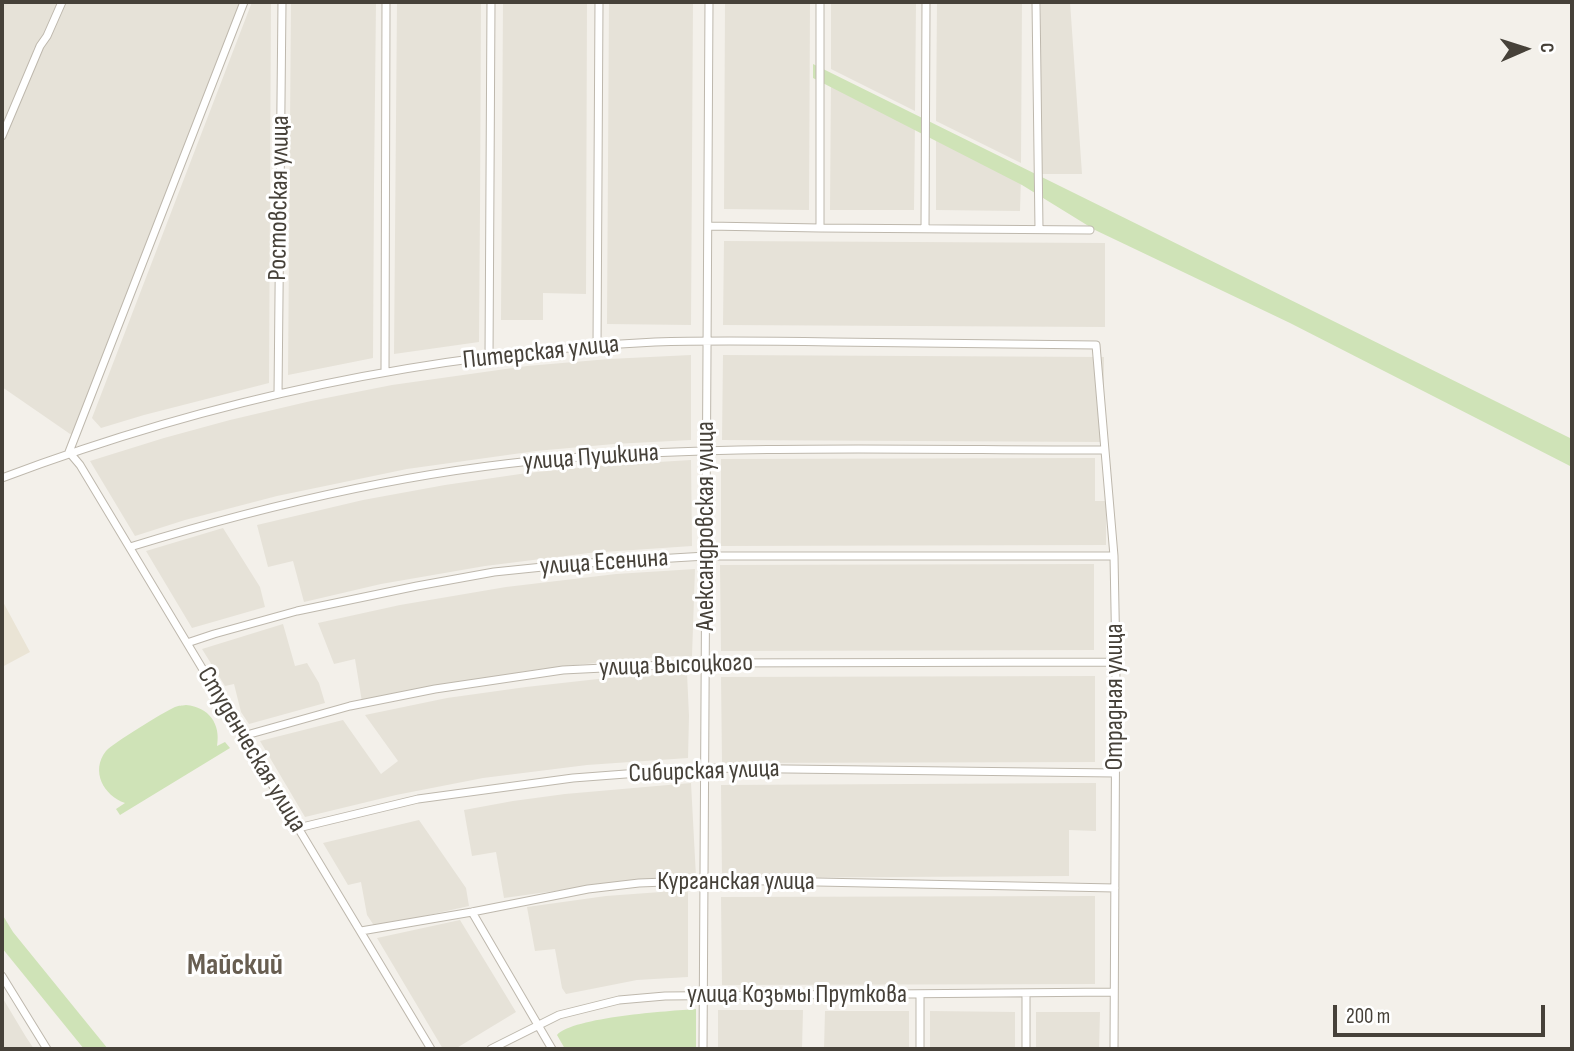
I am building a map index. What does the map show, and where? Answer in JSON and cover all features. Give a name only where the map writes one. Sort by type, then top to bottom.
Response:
[{"type":"street","points":[[2,136],[62,2]]},
{"type":"street","points":[[69,452],[244,2]]},
{"type":"street","name":"Ростовская улица","points":[[278,394],[282,2]]},
{"type":"street","points":[[385,372],[386,2]]},
{"type":"street","points":[[489,357],[491,2]]},
{"type":"street","points":[[597,346],[599,2]]},
{"type":"street","name":"Александровская улица","points":[[703,1049],[709,2]]},
{"type":"street","points":[[820,2],[820,228]]},
{"type":"street","points":[[926,2],[926,229]]},
{"type":"street","points":[[1036,2],[1039,229]]},
{"type":"street","points":[[708,226],[1090,230]]},
{"type":"street","name":"Питерская улица","points":[[2,478],[69,452],[225,407],[385,372],[489,357],[597,346],[707,341],[1096,345]]},
{"type":"street","name":"Отрадная улица","points":[[1096,345],[1114,556],[1114,1049]]},
{"type":"street","name":"улица Пушкина","points":[[130,547],[329,494],[419,477],[553,459],[706,450],[1104,450]]},
{"type":"street","name":"Студенческая улица","points":[[69,452],[80,465],[130,547],[431,1049]]},
{"type":"street","name":"улица Есенина","points":[[187,643],[297,611],[417,586],[494,572],[572,564],[706,556],[1114,556]]},
{"type":"street","name":"улица Высоцкого","points":[[243,736],[350,706],[435,689],[563,670],[705,663],[1116,662]]},
{"type":"street","name":"Сибирская улица","points":[[298,828],[418,799],[573,778],[705,768],[1115,773]]},
{"type":"street","name":"Курганская улица","points":[[360,931],[588,889],[639,883],[704,880],[1115,888]]},
{"type":"street","points":[[472,912],[552,1049]]},
{"type":"street","points":[[2,976],[47,1049]]},
{"type":"street","name":"улица Козьмы Пруткова","points":[[491,1049],[559,1015],[619,1000],[703,995],[1114,992]]},
{"type":"street","points":[[1026,993],[1026,1049]]},
{"type":"street","points":[[920,994],[920,1049]]},
{"type":"shaded area","points":[[2,2],[59,2],[45,36],[34,48],[27,75],[2,131]]},
{"type":"shaded area","points":[[64,2],[242,2],[73,436],[2,387],[2,142],[41,47]]},
{"type":"shaded area","points":[[252,2],[271,2],[269,383],[101,428],[92,418]]},
{"type":"shaded area","points":[[291,2],[376,2],[373,358],[288,375]]},
{"type":"shaded area","points":[[397,2],[481,2],[479,342],[394,354]]},
{"type":"shaded area","points":[[503,2],[587,2],[586,294],[543,293],[543,320],[501,320]]},
{"type":"shaded area","points":[[609,2],[693,2],[691,325],[607,324]]},
{"type":"shaded area","points":[[725,2],[810,2],[809,210],[724,209]]},
{"type":"shaded area","points":[[831,2],[916,2],[915,111],[831,69]]},
{"type":"shaded area","points":[[937,2],[1022,2],[1021,163],[936,121]]},
{"type":"shaded area","points":[[1041,2],[1070,2],[1082,174],[1040,174]]},
{"type":"shaded area","points":[[831,80],[915,123],[914,210],[830,210]]},
{"type":"shaded area","points":[[936,134],[1021,177],[1020,211],[936,210]]},
{"type":"shaded area","points":[[724,241],[1105,243],[1105,327],[723,325]]},
{"type":"shaded area","points":[[691,355],[691,440],[536,451],[407,469],[277,496],[135,536],[90,461],[230,420],[392,385],[527,366]]},
{"type":"shaded area","points":[[723,355],[1104,357],[1104,442],[722,440]]},
{"type":"shaded area","points":[[1095,458],[1095,501],[1106,501],[1106,545],[721,546],[721,459]]},
{"type":"shaded area","points":[[691,460],[692,546],[589,553],[485,566],[381,584],[304,602],[293,561],[268,567],[257,525],[363,500],[445,485],[527,473]]},
{"type":"shaded area","points":[[223,528],[260,587],[265,607],[192,628],[146,551]]},
{"type":"shaded area","points":[[1094,564],[1094,650],[721,651],[720,565]]},
{"type":"shaded area","points":[[695,569],[692,656],[621,660],[541,669],[415,689],[362,702],[355,659],[334,664],[318,623],[400,605],[506,587],[616,574]]},
{"type":"shaded area","points":[[2,600],[30,652],[2,667]]},
{"type":"shaded area","points":[[283,624],[295,666],[307,663],[319,683],[325,703],[249,724],[241,712],[234,684],[225,686],[202,649]]},
{"type":"shaded area","points":[[687,673],[688,758],[587,765],[483,778],[305,817],[260,741],[343,720],[381,774],[398,761],[365,715],[447,698],[526,687]]},
{"type":"shaded area","points":[[1095,676],[1095,762],[722,763],[721,677]]},
{"type":"shaded area","points":[[691,783],[696,877],[598,885],[504,898],[496,852],[472,856],[464,810],[565,794]]},
{"type":"shaded area","points":[[1096,783],[1096,831],[1069,830],[1069,876],[722,878],[721,785]]},
{"type":"shaded area","points":[[419,820],[466,888],[469,906],[375,927],[367,915],[361,882],[348,885],[323,843]]},
{"type":"shaded area","points":[[688,890],[688,977],[637,980],[566,994],[562,988],[555,949],[535,951],[527,907],[606,896]]},
{"type":"shaded area","points":[[1095,896],[1095,984],[722,985],[721,897]]},
{"type":"shaded area","points":[[460,920],[516,1012],[455,1049],[443,1049],[377,938]]},
{"type":"shaded area","points":[[2,997],[26,1037],[34,1049],[2,1049]]},
{"type":"shaded area","points":[[718,1010],[803,1010],[802,1049],[718,1049]]},
{"type":"shaded area","points":[[825,1011],[909,1011],[909,1049],[824,1049]]},
{"type":"shaded area","points":[[930,1011],[1015,1012],[1015,1049],[930,1049]]},
{"type":"shaded area","points":[[1036,1012],[1100,1012],[1099,1049],[1036,1049]]},
{"type":"green space","points":[[813,64],[1572,439],[1572,467],[1290,323],[1095,230],[1022,185],[813,78]]},
{"type":"green space","points":[[186,705],[207,713],[215,724],[217,746],[225,742],[230,748],[120,815],[116,809],[125,803],[111,795],[102,782],[99,774],[101,759],[106,751],[139,728],[175,707]]},
{"type":"green space","points":[[2,914],[13,932],[108,1049],[84,1049],[2,948]]},
{"type":"green space","points":[[696,1009],[696,1049],[565,1049],[557,1035],[566,1029],[601,1019]]},
{"type":"district","name":"Майский","points":[[235,966]]}]
